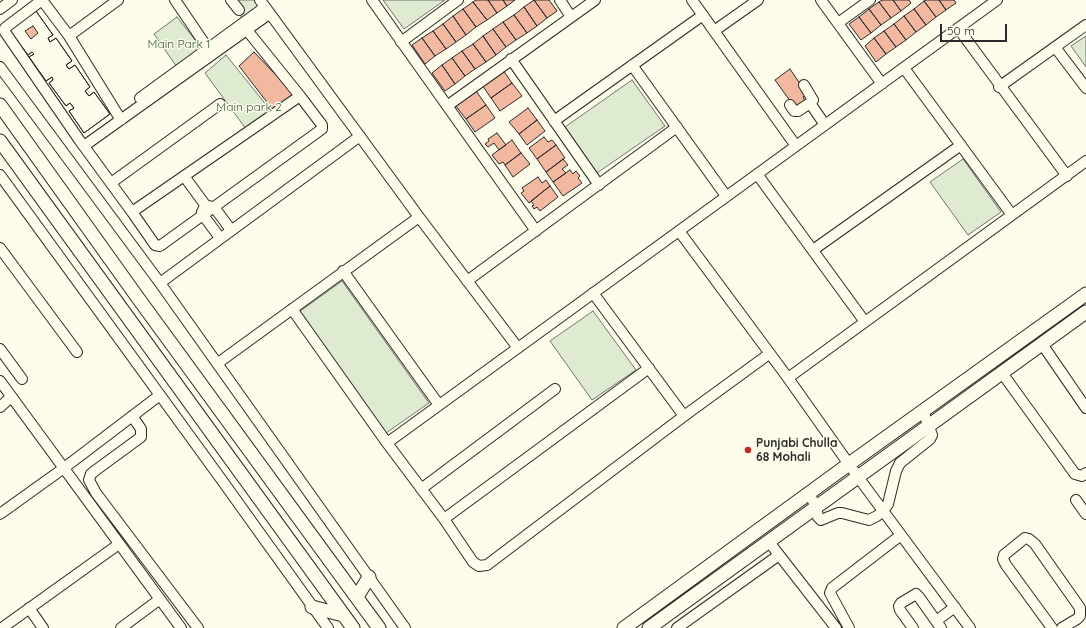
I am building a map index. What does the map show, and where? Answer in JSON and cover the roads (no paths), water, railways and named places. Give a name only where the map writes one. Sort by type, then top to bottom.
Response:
[{"type":"main road","points":[[0,105],[138,298],[379,628]]},
{"type":"main road","points":[[0,141],[353,628]]},
{"type":"main road","points":[[624,628],[1086,294]]},
{"type":"main road","points":[[649,628],[1086,312]]},
{"type":"main road","points":[[357,597],[369,577]]},
{"type":"main road","points":[[312,607],[344,615]]},
{"type":"street","points":[[0,9],[12,0]]},
{"type":"street","points":[[119,117],[69,36],[42,0],[5,28],[82,144],[157,247],[207,209],[322,128],[322,125],[300,96],[244,27]]},
{"type":"street","points":[[69,36],[118,0]]},
{"type":"street","points":[[175,0],[210,52]]},
{"type":"street","points":[[231,0],[239,10]]},
{"type":"street","points":[[372,0],[536,231]]},
{"type":"street","points":[[401,42],[458,0]]},
{"type":"street","points":[[560,0],[571,17]]},
{"type":"street","points":[[447,106],[595,0]]},
{"type":"street","points":[[692,0],[796,146]]},
{"type":"street","points":[[714,31],[758,0]]},
{"type":"street","points":[[821,0],[882,84]]},
{"type":"street","points":[[838,23],[870,0]]},
{"type":"street","points":[[386,443],[997,0]]},
{"type":"street","points":[[82,144],[244,27],[264,7],[518,348]]},
{"type":"street","points":[[554,120],[703,15]]},
{"type":"street","points":[[999,86],[1086,25]]},
{"type":"street","points":[[958,28],[999,86],[1067,176]]},
{"type":"street","points":[[1055,47],[1086,88]]},
{"type":"street","points":[[511,59],[599,185]]},
{"type":"street","points":[[632,65],[726,196]]},
{"type":"street","points":[[0,67],[160,282],[405,628]]},
{"type":"street","points":[[904,68],[1012,215]]},
{"type":"street","points":[[790,105],[794,111],[796,111],[813,100],[804,85]]},
{"type":"street","points":[[132,212],[300,96]]},
{"type":"street","points":[[810,103],[825,125]]},
{"type":"street","points":[[111,183],[220,104]]},
{"type":"street","points":[[467,281],[677,127]]},
{"type":"street","points":[[160,282],[360,136]]},
{"type":"street","points":[[813,250],[961,145]]},
{"type":"street","points":[[788,378],[1086,162]]},
{"type":"street","points":[[757,174],[865,322]]},
{"type":"street","points":[[0,175],[328,628]]},
{"type":"street","points":[[184,176],[207,209],[220,238]]},
{"type":"street","points":[[207,209],[231,230]]},
{"type":"street","points":[[218,363],[419,217]]},
{"type":"street","points":[[679,231],[970,628]]},
{"type":"street","points":[[0,248],[77,352]]},
{"type":"street","points":[[343,272],[439,405]]},
{"type":"street","points":[[593,293],[684,416]]},
{"type":"street","points":[[292,309],[386,443],[444,519],[473,562],[479,566],[487,565],[684,416],[769,354]]},
{"type":"street","points":[[1042,344],[1086,408]]},
{"type":"street","points":[[0,349],[22,379]]},
{"type":"street","points":[[444,519],[649,368]]},
{"type":"street","points":[[1002,373],[1075,474],[1082,476],[1086,473]]},
{"type":"street","points":[[0,381],[181,628]]},
{"type":"street","points":[[421,489],[555,389]]},
{"type":"street","points":[[0,514],[64,468],[160,395]]},
{"type":"street","points":[[0,407],[11,397]]},
{"type":"street","points":[[809,493],[816,507],[818,516],[823,520],[838,513],[869,520],[883,511],[888,504],[896,471],[903,460],[930,439],[932,434],[923,411]]},
{"type":"street","points":[[132,416],[141,429],[141,437],[90,474],[89,480],[96,493],[198,628]]},
{"type":"street","points":[[1076,500],[1086,514]]},
{"type":"street","points":[[849,628],[830,593],[832,588],[901,535]]},
{"type":"street","points":[[1052,628],[1003,559],[1004,555],[1025,538],[1029,539],[1035,544],[1080,608],[1080,616],[1062,628]]},
{"type":"street","points":[[768,542],[836,628]]},
{"type":"street","points":[[2,628],[119,544]]},
{"type":"street","points":[[677,628],[779,555]]},
{"type":"street","points":[[913,628],[900,610],[899,606],[900,603],[916,594],[938,624],[954,607]]},
{"type":"street","points":[[126,627],[160,600]]},
{"type":"street","points":[[29,608],[43,628]]},
{"type":"place","name":"Punjabi Chulla 68 Mohali","points":[[748,450]]},
{"type":"park label","name":"Main Park 1","points":[[179,44]]},
{"type":"park label","name":"Main park 2","points":[[249,107]]}]
